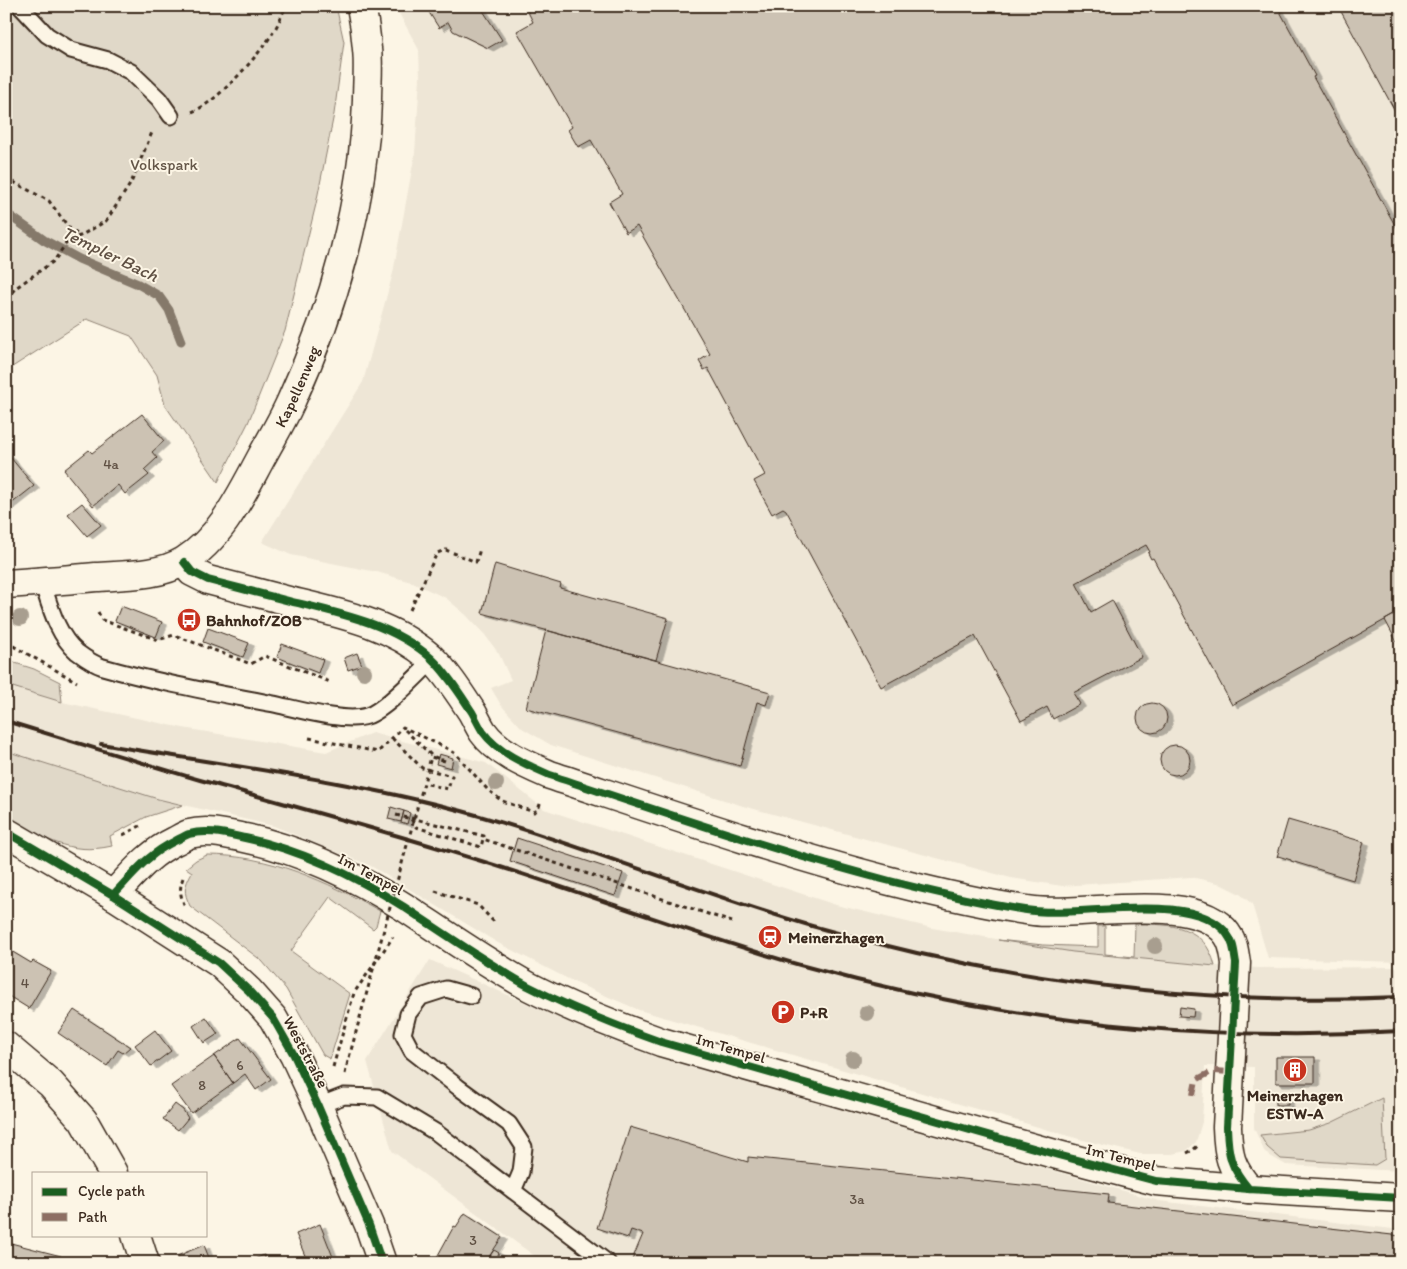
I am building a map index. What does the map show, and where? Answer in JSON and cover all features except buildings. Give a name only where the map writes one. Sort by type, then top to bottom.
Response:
[{"type":"street","name":"Kapellenweg","points":[[6,584],[154,572],[184,562],[203,547],[242,495],[292,400],[320,329],[344,253],[358,192],[366,132],[368,51],[362,6]]},
{"type":"street","points":[[184,562],[192,572],[208,580],[340,613],[379,626],[414,644],[432,660],[473,714],[484,733],[495,744],[530,766],[559,778],[746,840],[829,865],[980,901],[1035,911],[1074,912],[1158,908],[1181,910],[1210,920],[1227,933],[1233,945],[1236,963],[1226,1127],[1228,1154],[1237,1176],[1249,1189]]},
{"type":"street","name":"Weststraße","points":[[6,832],[113,895],[219,963],[249,991],[273,1018],[294,1055],[318,1106],[369,1225],[382,1263]]},
{"type":"street","name":"Im Tempel","points":[[113,895],[149,857],[164,846],[188,834],[216,832],[262,842],[313,859],[357,880],[403,906],[470,952],[529,986],[609,1024],[661,1042],[1156,1181],[1249,1189],[1401,1198]]},
{"type":"street","points":[[6,1046],[51,1084],[83,1120],[112,1172]]},
{"type":"street","points":[[136,1236],[144,1263]]},
{"type":"lane","points":[[20,6],[47,36],[71,50],[108,60],[131,72],[159,99],[171,116]]},
{"type":"lane","points":[[42,582],[63,636],[76,650],[101,666],[173,684],[306,711],[353,718],[367,716],[376,712],[432,660]]},
{"type":"lane","points":[[471,996],[446,989],[421,997],[408,1014],[403,1034],[412,1051],[509,1124],[524,1147],[521,1172],[513,1191]]},
{"type":"lane","points":[[318,1106],[344,1096],[377,1097],[437,1133],[608,1263]]},
{"type":"path","points":[[6,178],[49,201],[70,228],[80,236]]},
{"type":"path","points":[[6,298],[17,287],[54,261],[69,239]]},
{"type":"path","points":[[420,589],[437,553],[446,550],[476,562],[480,549]]},
{"type":"path","points":[[98,612],[102,620],[158,640],[174,635],[251,664],[265,656],[330,682]]},
{"type":"path","points":[[347,1065],[431,757],[445,761],[432,756],[403,728]]},
{"type":"path","points":[[392,738],[422,768],[452,776],[448,789],[424,783]]},
{"type":"path","points":[[396,815],[403,816],[425,821],[484,836],[481,847],[416,828],[411,819],[403,816]]},
{"type":"path","points":[[123,835],[144,824]]},
{"type":"path","points":[[483,839],[732,922]]},
{"type":"path","points":[[396,878],[403,884]]},
{"type":"path","points":[[458,898],[478,905],[494,922]]},
{"type":"path","points":[[334,1064],[354,992],[392,937]]},
{"type":"path","points":[[1179,1157],[1193,1150],[1200,1143],[1205,1132],[1226,1127]]},
{"type":"shaded area","points":[[395,6],[1401,6],[1401,962],[1268,958],[1252,904],[1240,894],[1218,883],[1191,877],[1062,886],[1011,878],[743,806],[551,745],[522,728],[501,705],[491,688],[511,680],[499,654],[485,635],[446,598],[411,582],[377,572],[291,555],[262,542],[363,382],[393,273],[415,153],[420,78],[419,50]]},
{"type":"shaded area","points":[[6,685],[62,702],[183,728],[326,752],[372,733],[486,763],[544,809],[836,905],[932,928],[1073,952],[1215,966],[1259,968],[1401,967],[1401,1171],[1286,1165],[1265,1153],[1254,1128],[1254,1067],[1205,1066],[1202,1122],[1196,1142],[1186,1151],[1172,1154],[1140,1154],[1079,1139],[639,1010],[576,983],[498,943],[371,866],[274,826],[158,799],[6,751]]},
{"type":"shaded area","points":[[430,960],[599,1036],[650,1055],[1159,1201],[1401,1230],[1401,1263],[544,1263],[392,1151],[367,1061]]},
{"type":"green space","name":"Volkspark","points":[[6,6],[336,6],[344,42],[334,114],[316,204],[285,331],[248,423],[218,482],[165,405],[157,375],[131,336],[87,319],[6,371]]},
{"type":"green space","points":[[6,660],[34,669],[60,682],[62,702],[6,685]]},
{"type":"green space","points":[[6,751],[158,799],[183,805],[146,817],[110,836],[112,846],[82,848],[56,843],[6,816]]},
{"type":"green space","points":[[207,855],[253,860],[297,872],[318,880],[380,911],[376,926],[373,929],[330,897],[291,951],[350,994],[330,1059],[323,1055],[286,989],[262,961],[190,906],[185,889],[192,872],[186,868],[196,860]]},
{"type":"green space","points":[[1135,924],[1174,926],[1195,935],[1210,952],[1215,966],[1073,952],[998,940],[1043,945],[1098,947],[1098,926],[1105,926],[1105,954],[1134,957]]},
{"type":"green space","points":[[1382,1098],[1385,1159],[1375,1165],[1281,1159],[1267,1147],[1260,1135],[1309,1130],[1331,1123]]},
{"type":"waterway","name":"Templer Bach","points":[[6,213],[44,240],[79,259],[138,284],[159,296],[169,310],[181,341]]},
{"type":"railway","points":[[6,721],[200,780],[443,849],[759,953],[874,984],[948,1000],[1023,1013],[1173,1030],[1325,1034],[1401,1031]]},
{"type":"railway","points":[[101,744],[328,781],[462,811],[550,838],[768,913],[884,945],[957,962],[1104,986],[1178,993],[1326,999],[1401,997]]},
{"type":"marked path","points":[[1193,1095],[1196,1080],[1213,1071],[1230,1072]]},
{"type":"cycle path","points":[[184,562],[192,572],[208,580],[345,615],[399,636],[431,658],[442,670],[489,739],[514,758],[550,775],[804,857],[890,881],[962,898],[1034,911],[1165,909],[1191,913],[1212,921],[1229,937],[1236,963],[1227,1137],[1231,1160],[1249,1189]]},
{"type":"cycle path","points":[[6,832],[113,895],[219,963],[249,991],[273,1018],[294,1055],[318,1106],[369,1225],[382,1263]]},
{"type":"cycle path","points":[[113,895],[149,858],[165,846],[187,835],[210,832],[245,838],[287,849],[327,865],[404,907],[481,958],[528,986],[627,1030],[661,1042],[1156,1181],[1249,1189],[1401,1198]]},
{"type":"place","name":"Bahnhof/ZOB","points":[[189,620]]},
{"type":"place","name":"Meinerzhagen","points":[[770,937]]},
{"type":"place","name":"P+R","points":[[783,1012]]},
{"type":"place","name":"Meinerzhagen ESTW-A","points":[[1295,1070]]}]
